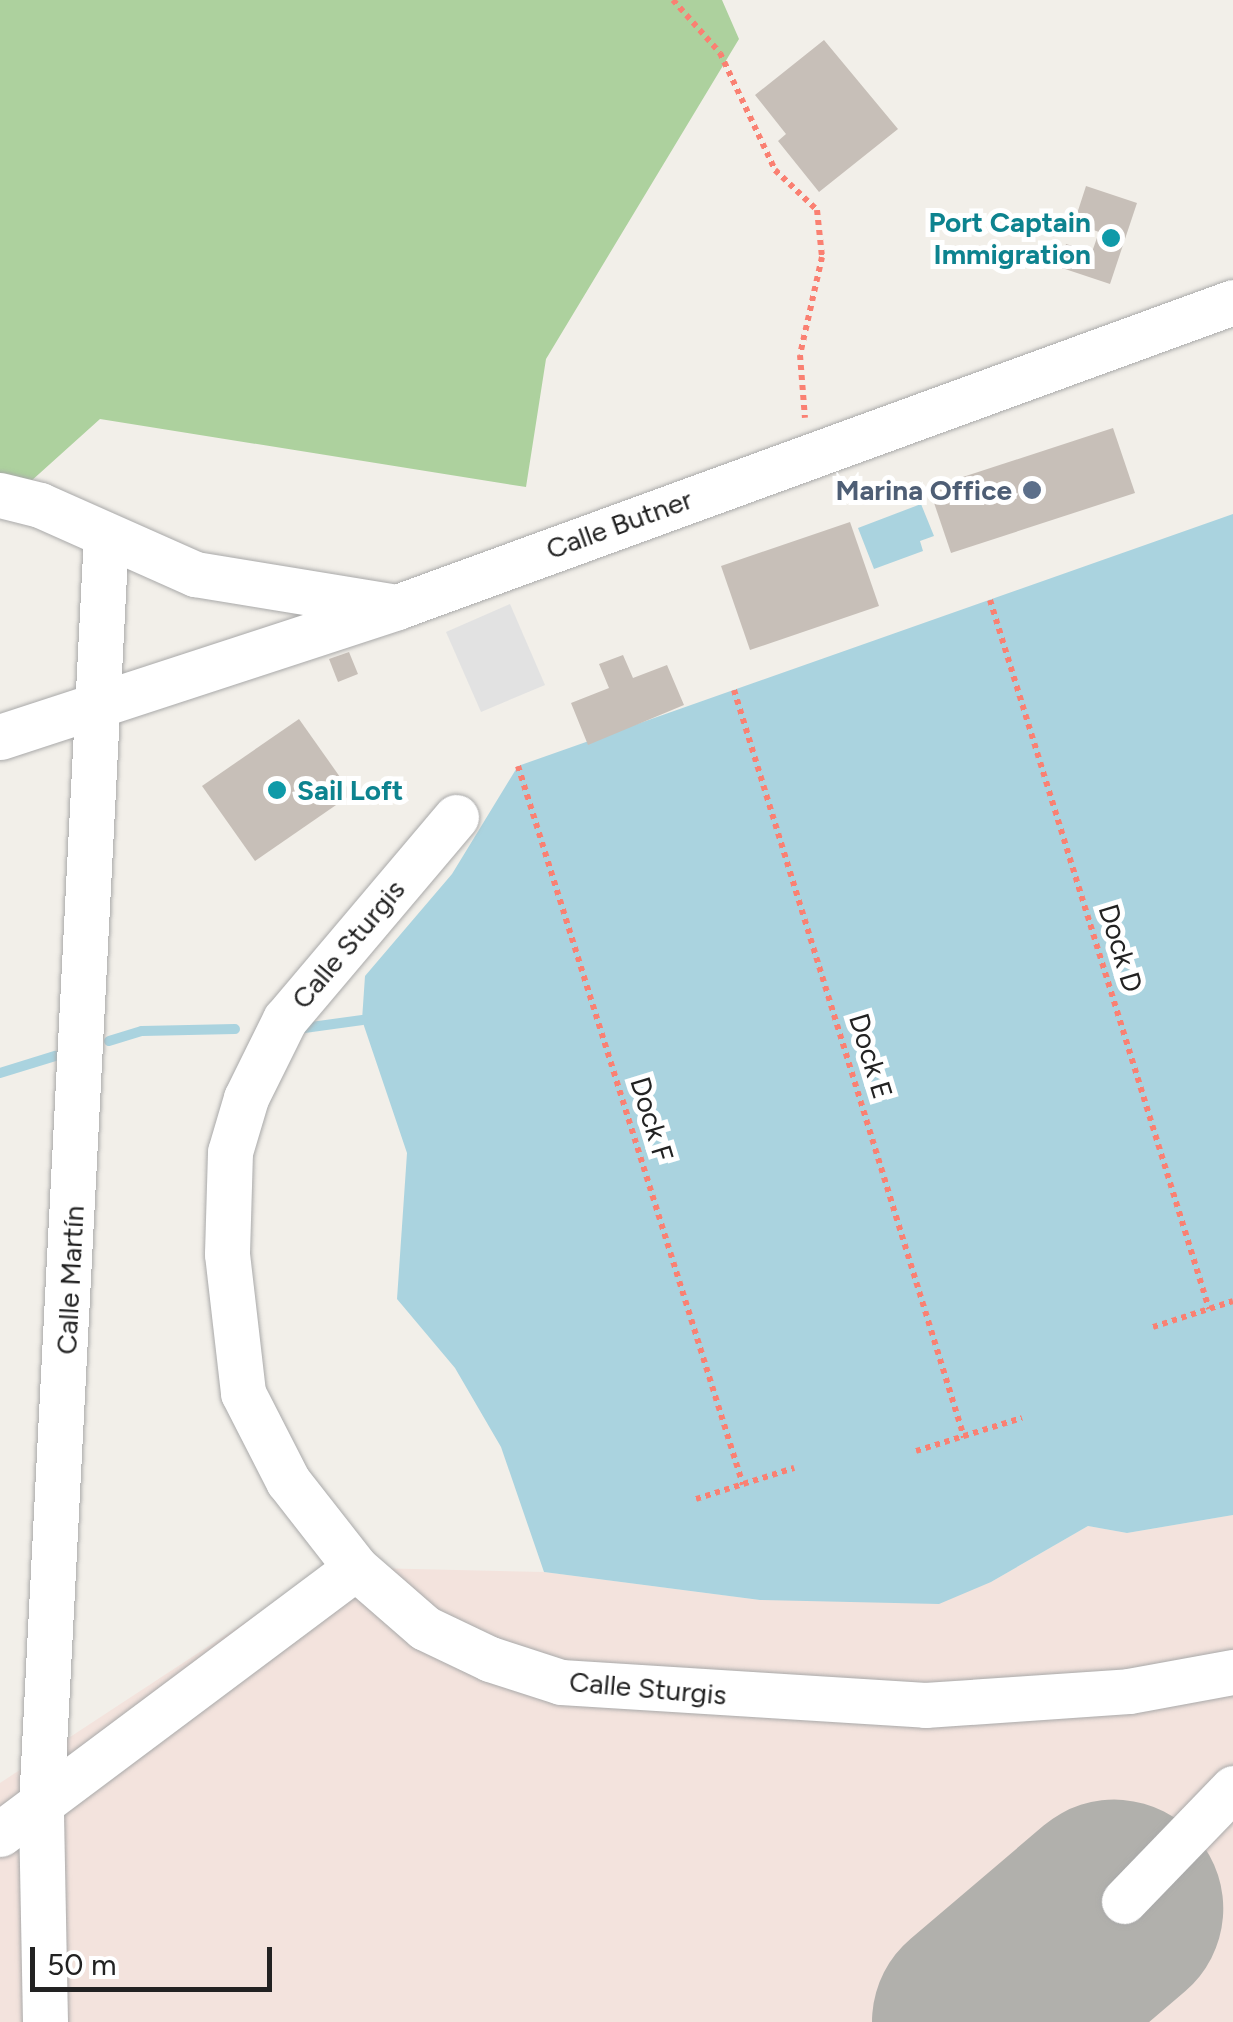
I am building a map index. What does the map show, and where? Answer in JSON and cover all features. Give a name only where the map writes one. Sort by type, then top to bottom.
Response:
[{"type":"street","name":"Calle Butner","points":[[0,495],[40,505],[195,574],[396,607],[1233,302]]},
{"type":"street","name":"Calle Martín","points":[[45,2022],[41,1805],[101,702],[106,537]]},
{"type":"street","points":[[0,737],[396,607]]},
{"type":"street","name":"Calle Sturgis","points":[[456,816],[285,1018],[246,1098],[230,1152],[227,1254],[242,1393],[288,1482],[356,1568],[425,1628],[490,1659],[561,1682],[926,1705],[1129,1692],[1233,1672]]},
{"type":"street","points":[[0,1834],[356,1568]]},
{"type":"street","points":[[1124,1901],[1233,1788]]},
{"type":"path","points":[[673,0],[720,54],[775,170],[817,210],[820,277],[800,355],[808,454]]},
{"type":"path","name":"Dock D","points":[[990,600],[1209,1309]]},
{"type":"path","name":"Dock E","points":[[734,690],[964,1437]]},
{"type":"path","name":"Dock F","points":[[518,766],[743,1485]]},
{"type":"path","points":[[1153,1327],[1233,1301]]},
{"type":"path","points":[[916,1452],[1022,1418]]},
{"type":"path","points":[[696,1499],[794,1468]]},
{"type":"shaded area","points":[[510,604],[545,685],[481,712],[446,632]]},
{"type":"shaded area","points":[[1233,1515],[1233,2022],[0,2022],[0,1783],[329,1567],[544,1572],[760,1600],[991,1582],[1088,1526],[1127,1533]]},
{"type":"green space","points":[[0,0],[722,0],[739,39],[546,359],[526,487],[100,419],[0,509]]},
{"type":"water","points":[[921,504],[934,536],[920,541],[923,551],[874,569],[858,528]]},
{"type":"water","points":[[1233,514],[1233,1515],[1127,1533],[1088,1526],[991,1582],[939,1604],[760,1600],[544,1572],[501,1447],[455,1368],[397,1299],[407,1153],[362,1020],[365,976],[452,874],[518,766]]},
{"type":"building","points":[[824,40],[898,129],[819,192],[778,141],[786,134],[755,95]]},
{"type":"building","name":"Port Captain Immigration","points":[[1086,186],[1137,203],[1110,284],[1059,267],[1066,244],[1092,252],[1099,232],[1074,223]]},
{"type":"building","name":"Marina Office","points":[[1113,428],[1135,493],[951,553],[929,488]]},
{"type":"building","points":[[850,522],[879,606],[750,650],[721,566]]},
{"type":"building","points":[[349,652],[358,674],[338,682],[329,659]]},
{"type":"building","points":[[623,655],[633,678],[667,665],[684,705],[588,745],[571,703],[609,688],[599,664]]},
{"type":"building","name":"Sail Loft","points":[[299,719],[352,794],[255,861],[202,786]]},
{"type":"waterway","points":[[297,1029],[362,1020]]},
{"type":"waterway","points":[[109,1041],[142,1031],[235,1029]]},
{"type":"waterway","points":[[0,1073],[55,1056]]},
{"type":"runway","points":[[981,2022],[1114,1909]]},
{"type":"place","name":"Port Captain Immigration","points":[[1111,238]]},
{"type":"place","name":"Marina Office","points":[[1032,490]]},
{"type":"place","name":"Sail Loft","points":[[277,790]]}]
